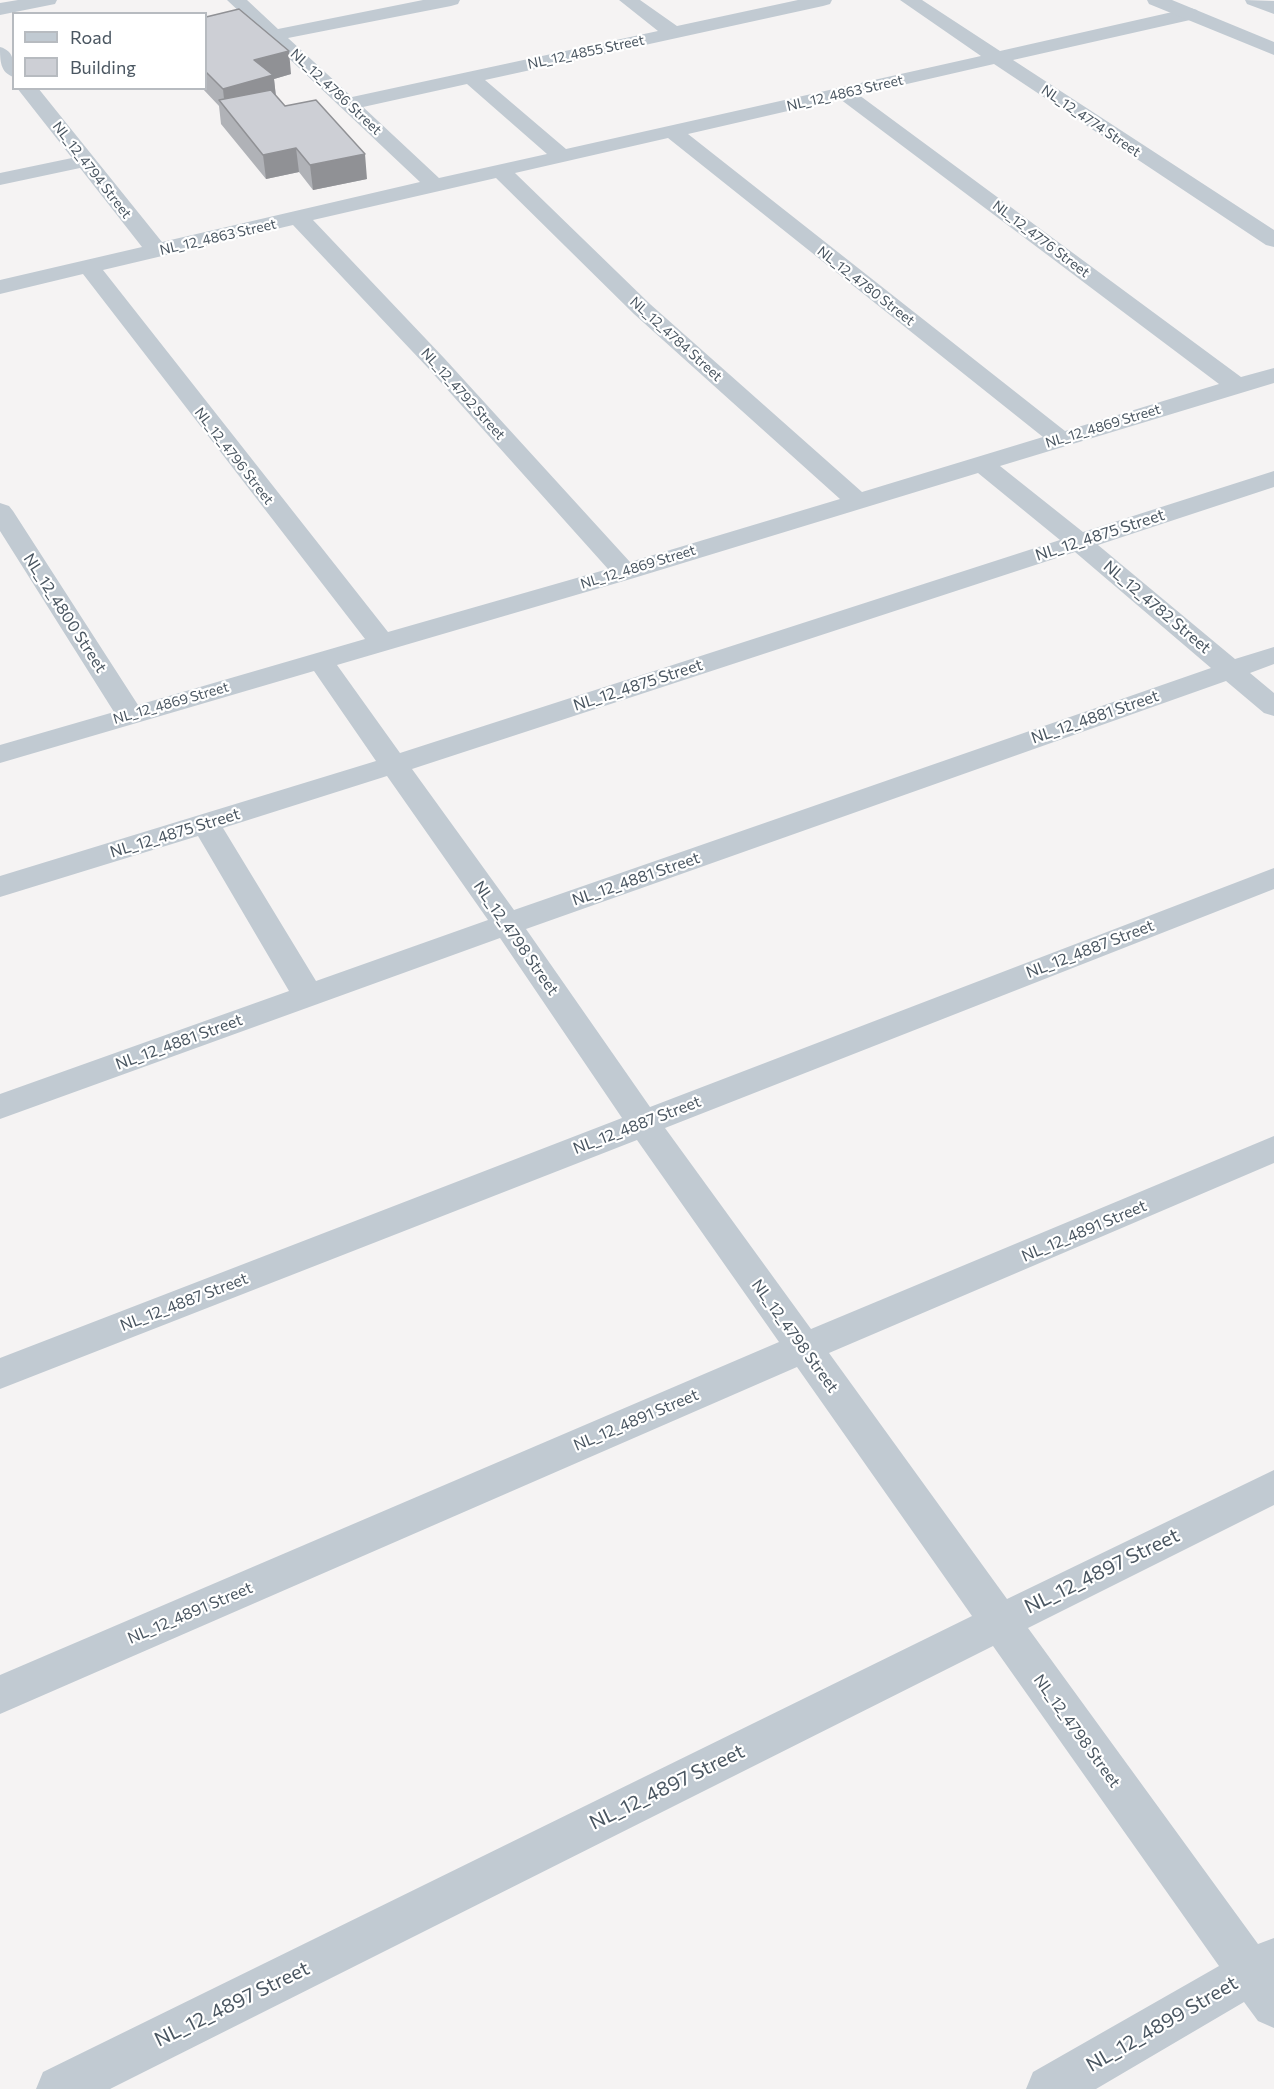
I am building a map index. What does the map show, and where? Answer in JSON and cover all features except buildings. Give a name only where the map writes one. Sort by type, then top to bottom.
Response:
[{"type":"street","points":[[0,9],[18,3],[48,0]]},
{"type":"street","name":"NL_12_4786 Street","points":[[236,0],[435,185]]},
{"type":"street","points":[[276,35],[451,0]]},
{"type":"street","points":[[628,0],[674,33]]},
{"type":"street","name":"NL_12_4855 Street","points":[[350,104],[823,0]]},
{"type":"street","name":"NL_12_4774 Street","points":[[909,0],[1274,240]]},
{"type":"street","points":[[1156,0],[1274,48]]},
{"type":"street","points":[[1254,0],[1274,8]]},
{"type":"street","name":"NL_12_4863 Street","points":[[0,287],[435,185],[1190,14]]},
{"type":"street","name":"NL_12_4794 Street","points":[[0,53],[12,78]]},
{"type":"street","points":[[470,77],[563,157]]},
{"type":"street","name":"NL_12_4794 Street","points":[[21,90],[86,161],[156,251]]},
{"type":"street","name":"NL_12_4776 Street","points":[[844,93],[1237,386]]},
{"type":"street","name":"NL_12_4780 Street","points":[[673,132],[1060,439]]},
{"type":"street","points":[[0,179],[86,161]]},
{"type":"street","name":"NL_12_4784 Street","points":[[501,171],[642,309],[856,501]]},
{"type":"street","name":"NL_12_4792 Street","points":[[299,218],[436,363],[625,572]]},
{"type":"street","name":"NL_12_4796 Street","points":[[89,267],[382,643]]},
{"type":"street","name":"NL_12_4869 Street","points":[[0,754],[625,572],[1274,375]]},
{"type":"street","name":"NL_12_4782 Street","points":[[982,464],[1232,669],[1274,707]]},
{"type":"street","name":"NL_12_4875 Street","points":[[0,887],[393,765],[1274,479]]},
{"type":"street","name":"NL_12_4800 Street","points":[[0,511],[130,715]]},
{"type":"street","name":"NL_12_4881 Street","points":[[0,1107],[507,924],[1274,655]]},
{"type":"street","name":"NL_12_4798 Street","points":[[321,662],[507,924],[643,1123],[999,1622],[1266,1979]]},
{"type":"street","points":[[205,823],[308,995]]},
{"type":"street","name":"NL_12_4887 Street","points":[[0,1374],[1274,878]]},
{"type":"street","name":"NL_12_4891 Street","points":[[0,1695],[804,1348],[1274,1149]]},
{"type":"street","name":"NL_12_4897 Street","points":[[60,2089],[1274,1486]]},
{"type":"street","name":"NL_12_4899 Street","points":[[1050,2089],[1266,1979]]}]
